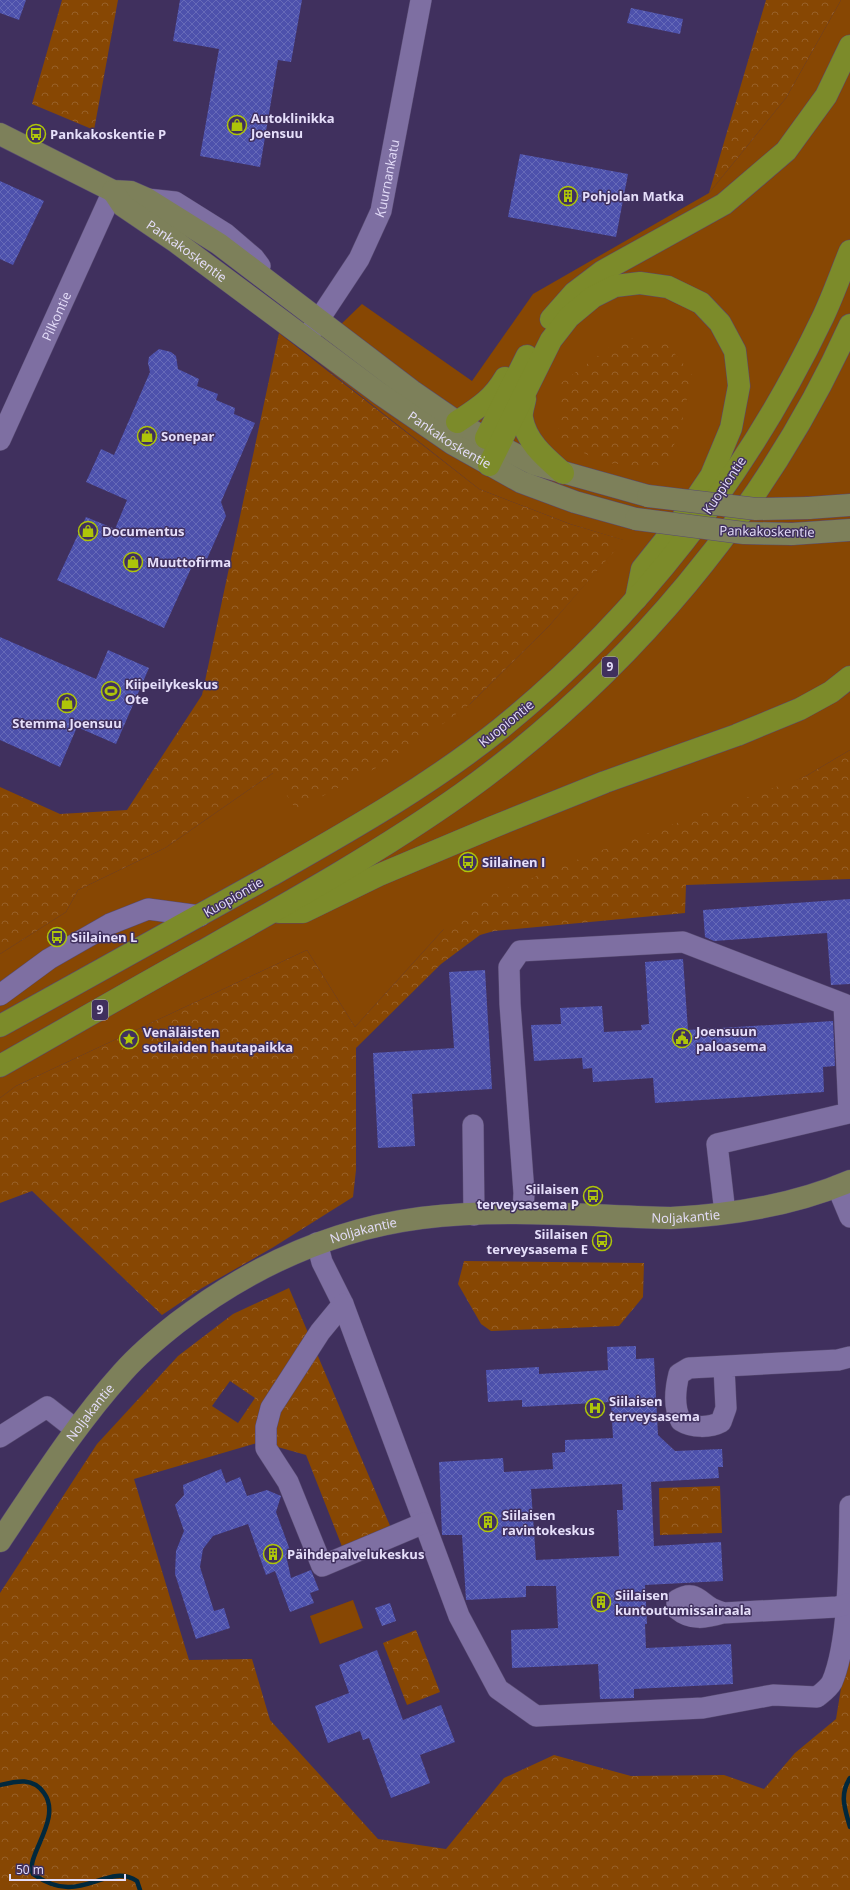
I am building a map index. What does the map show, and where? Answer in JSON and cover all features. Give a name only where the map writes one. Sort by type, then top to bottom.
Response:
[{"type":"highway","points":[[483,462],[530,352],[551,319],[574,293],[603,271],[724,204],[786,151],[826,96],[850,46]]},
{"type":"highway","name":"Kuopiontie","points":[[0,1026],[200,916],[371,818],[442,771],[498,730],[559,679],[635,602],[682,546],[738,468],[795,372],[824,315],[850,251]]},
{"type":"highway","points":[[492,442],[526,392],[551,340],[569,317],[594,297],[615,286],[640,283],[668,287],[701,304],[720,323],[735,351],[739,386],[731,428],[711,476],[682,519],[642,569],[635,602]]},
{"type":"highway","name":"9","points":[[0,1066],[271,913],[390,843],[464,792],[516,752],[578,698],[650,627],[708,559],[762,484],[817,392],[850,326]]},
{"type":"highway","points":[[457,422],[483,405],[496,393],[515,361],[530,352]]},
{"type":"highway","points":[[526,392],[522,417],[528,435],[540,452],[563,473]]},
{"type":"highway","points":[[271,913],[303,912],[379,875],[493,826],[605,782],[737,735],[800,709],[831,692],[850,677]]},
{"type":"main road","name":"Pankakoskentie","points":[[0,134],[113,191],[131,192],[147,199],[219,244],[320,319],[353,346],[457,422],[534,464],[648,496],[756,509],[808,508],[850,504]]},
{"type":"main road","name":"Pankakoskentie","points":[[113,191],[123,206],[204,262],[379,393],[483,462],[521,482],[568,500],[636,520],[744,533],[792,534],[850,530]]},
{"type":"main road","name":"Noljakantie","points":[[0,1541],[75,1429],[124,1370],[160,1336],[210,1298],[252,1272],[317,1243],[373,1226],[422,1218],[474,1214],[524,1213],[671,1218],[725,1213],[804,1198],[844,1184]]},
{"type":"street","name":"Kuurnankatu","points":[[306,339],[359,259],[381,211],[421,0]]},
{"type":"street","name":"Pilkontie","points":[[0,440],[113,191]]},
{"type":"street","points":[[0,995],[50,959],[110,924],[148,909],[200,916]]},
{"type":"street","points":[[524,1213],[524,1193],[510,1004],[510,967],[520,951],[683,942],[844,1004],[848,1113],[717,1144],[725,1213]]},
{"type":"street","points":[[474,1125],[474,1214]]},
{"type":"street","points":[[844,1184],[850,1218]]},
{"type":"street","points":[[317,1243],[322,1262],[343,1304],[459,1616],[498,1689],[536,1716],[703,1708],[773,1694],[817,1697],[831,1684],[841,1661],[847,1604],[850,1506]]},
{"type":"street","points":[[343,1304],[320,1332],[271,1408],[266,1427],[266,1448],[288,1482],[322,1566],[424,1522]]},
{"type":"street","points":[[724,1367],[726,1408],[721,1422],[716,1425],[692,1426],[681,1422],[678,1416],[675,1389],[679,1374],[688,1368],[838,1360],[850,1357]]},
{"type":"street","points":[[0,1437],[47,1407],[75,1429]]},
{"type":"street","points":[[722,1613],[836,1607],[847,1604]]},
{"type":"green space","points":[[62,0],[118,0],[94,130],[32,104]]},
{"type":"green space","points":[[766,0],[841,0],[786,98],[709,193]]},
{"type":"green space","points":[[841,0],[850,0],[850,750],[806,776],[443,930],[355,1027],[307,950],[16,1086],[0,1098],[0,954],[66,912],[78,890],[165,848],[273,773],[470,704],[549,626],[623,540],[570,524],[479,489],[309,355],[362,304],[472,381],[533,294],[709,193],[786,98]]},
{"type":"green space","points":[[279,333],[479,489],[570,524],[624,540],[549,626],[470,704],[397,757],[296,810],[273,773],[165,848],[78,890],[66,912],[0,954],[0,787],[60,814],[127,810],[202,695]]},
{"type":"green space","points":[[622,338],[664,341],[692,374],[681,427],[665,468],[605,463],[558,441],[561,383]]},
{"type":"green space","points":[[850,750],[850,879],[686,885],[685,913],[494,931],[480,935],[441,964],[356,1048],[356,1170],[353,1197],[272,1248],[202,1288],[162,1315],[32,1191],[0,1203],[0,1098],[16,1086],[307,950],[355,1027],[443,930],[483,898],[594,853],[806,776]]},
{"type":"green space","points":[[464,1261],[644,1263],[643,1297],[619,1326],[491,1331],[481,1324],[458,1284]]},
{"type":"green space","points":[[289,1288],[391,1528],[343,1549],[306,1455],[260,1442],[134,1479],[189,1660],[252,1659],[270,1720],[378,1839],[446,1849],[504,1778],[554,1755],[631,1776],[724,1775],[764,1789],[795,1753],[836,1719],[850,1633],[850,1890],[0,1890],[0,1593],[97,1444],[178,1356],[233,1314]],"holes":[[[230,1381],[255,1398],[238,1423],[212,1406]]]},
{"type":"green space","points":[[720,1486],[722,1533],[660,1535],[659,1488]]},
{"type":"green space","points":[[353,1600],[363,1628],[320,1644],[310,1616]]},
{"type":"green space","points":[[416,1630],[440,1692],[407,1705],[383,1643]]},
{"type":"building","points":[[0,0],[26,0],[19,20],[0,13]]},
{"type":"building","points":[[180,0],[302,0],[291,62],[278,60],[260,167],[200,156],[219,49],[173,41]]},
{"type":"building","points":[[631,8],[683,19],[680,34],[627,23]]},
{"type":"building","name":"Pohjolan Matka","points":[[520,154],[628,174],[616,237],[508,217]]},
{"type":"building","points":[[0,181],[44,201],[13,265],[0,259]]},
{"type":"building","points":[[159,349],[171,352],[176,356],[178,369],[199,379],[197,386],[218,394],[216,400],[235,408],[234,414],[255,423],[221,502],[226,516],[207,559],[193,564],[164,628],[57,580],[86,517],[115,529],[127,500],[86,482],[101,449],[114,455],[150,372],[148,363],[149,357]]},
{"type":"building","name":"Stemma Joensuu","points":[[0,637],[96,679],[108,650],[149,668],[116,744],[77,727],[60,767],[0,740]]},
{"type":"building","points":[[850,899],[850,984],[831,985],[827,933],[714,941],[705,937],[703,910]]},
{"type":"building","points":[[683,959],[688,1030],[833,1021],[835,1066],[823,1067],[824,1092],[655,1103],[653,1078],[593,1082],[592,1068],[583,1069],[582,1058],[534,1061],[531,1025],[561,1024],[560,1008],[602,1006],[604,1032],[642,1030],[641,1025],[649,1024],[645,962]]},
{"type":"building","points":[[485,970],[492,1089],[412,1094],[415,1146],[378,1148],[373,1053],[454,1048],[449,972]]},
{"type":"building","points":[[636,1346],[636,1359],[654,1358],[658,1435],[675,1451],[722,1449],[723,1467],[718,1467],[719,1478],[651,1482],[654,1546],[721,1542],[723,1581],[645,1585],[647,1624],[645,1624],[646,1648],[731,1644],[733,1684],[634,1689],[634,1698],[600,1699],[598,1664],[512,1668],[511,1630],[558,1628],[556,1586],[526,1586],[526,1597],[466,1600],[462,1535],[442,1535],[439,1462],[503,1458],[504,1472],[553,1469],[552,1453],[565,1452],[565,1440],[613,1438],[611,1402],[522,1407],[522,1400],[488,1402],[486,1370],[539,1367],[539,1374],[608,1370],[607,1347]],"holes":[[[622,1484],[623,1510],[617,1510],[619,1556],[536,1560],[531,1489]]]},
{"type":"building","name":"Päihdepalvelukeskus","points":[[221,1469],[226,1483],[240,1477],[247,1496],[267,1490],[281,1496],[276,1512],[291,1553],[286,1555],[291,1578],[311,1570],[319,1590],[310,1593],[314,1603],[290,1612],[275,1571],[266,1575],[248,1524],[213,1536],[203,1549],[200,1567],[214,1611],[224,1608],[230,1628],[196,1639],[175,1574],[176,1551],[184,1531],[175,1505],[184,1495],[183,1485]]},
{"type":"building","points":[[390,1603],[396,1621],[382,1626],[375,1608]]},
{"type":"building","points":[[377,1650],[403,1720],[441,1705],[455,1742],[420,1755],[430,1783],[391,1798],[369,1738],[363,1740],[360,1731],[328,1743],[315,1706],[349,1693],[339,1665]]},
{"type":"waterway","points":[[850,1778],[844,1796],[845,1808],[850,1827]]},
{"type":"waterway","points":[[0,1785],[12,1782],[30,1782],[40,1788],[49,1803],[49,1814],[46,1826],[34,1858],[32,1867],[33,1874],[50,1883],[68,1887],[112,1877],[129,1877],[137,1881],[140,1890]]},
{"type":"place","name":"Autoklinikka Joensuu","points":[[237,125]]},
{"type":"place","name":"Pankakoskentie P","points":[[36,134]]},
{"type":"place","name":"Pohjolan Matka","points":[[568,196]]},
{"type":"place","name":"Sonepar","points":[[147,436]]},
{"type":"place","name":"Documentus","points":[[88,531]]},
{"type":"place","name":"Muuttofirma","points":[[133,562]]},
{"type":"place","name":"Kiipeilykeskus Ote","points":[[111,691]]},
{"type":"place","name":"Stemma Joensuu","points":[[67,703]]},
{"type":"place","name":"Siilainen I","points":[[468,862]]},
{"type":"place","name":"Siilainen L","points":[[57,937]]},
{"type":"place","name":"Joensuun paloasema","points":[[682,1038]]},
{"type":"place","name":"Venäläisten sotilaiden hautapaikka","points":[[129,1039]]},
{"type":"place","name":"Siilaisen terveysasema P","points":[[593,1196]]},
{"type":"place","name":"Siilaisen terveysasema E","points":[[602,1241]]},
{"type":"place","name":"Siilaisen terveysasema","points":[[595,1408]]},
{"type":"place","name":"Siilaisen ravintokeskus","points":[[488,1522]]},
{"type":"place","name":"Päihdepalvelukeskus","points":[[273,1554]]},
{"type":"place","name":"Siilaisen kuntoutumissairaala","points":[[601,1602]]}]
